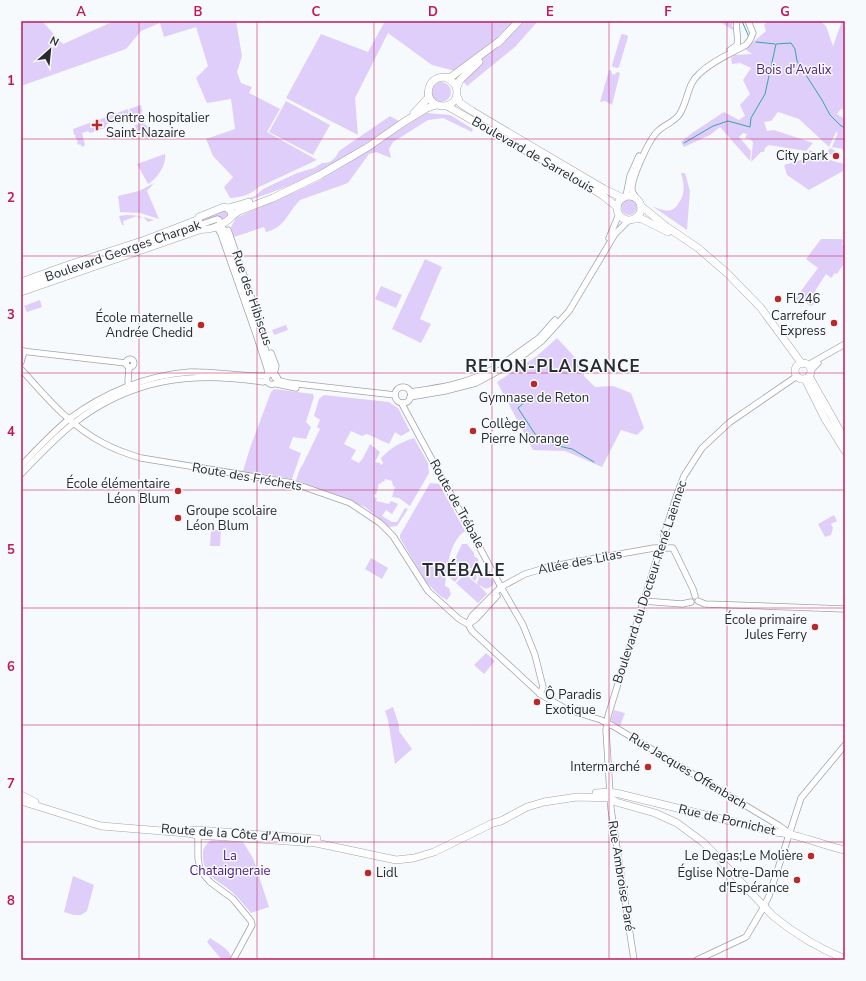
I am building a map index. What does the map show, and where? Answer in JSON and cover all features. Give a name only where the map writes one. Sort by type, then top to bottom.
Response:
[{"type":"main road","points":[[457,87],[453,81],[442,77],[432,82],[429,86],[429,97],[432,102],[441,107],[453,103],[457,96],[457,87],[460,80],[519,21]]},
{"type":"main road","points":[[448,78],[455,75],[501,40]]},
{"type":"main road","name":"Boulevard de Sarrelouis","points":[[457,96],[460,103],[472,111],[604,189],[624,197]]},
{"type":"main road","points":[[404,122],[429,97]]},
{"type":"main road","points":[[289,190],[228,208],[221,207],[201,215],[199,224],[207,229],[221,225],[239,211],[273,198],[320,175],[368,147],[427,108],[436,105]]},
{"type":"main road","name":"Boulevard de Sarrelouis","points":[[447,106],[583,183],[602,195],[618,211]]},
{"type":"main road","points":[[845,440],[805,370],[771,321],[752,299],[728,274],[698,248],[667,227],[641,206],[636,198],[633,196],[624,197],[620,200],[618,211],[625,219],[632,219],[666,230],[706,259],[746,297],[769,324],[790,354],[805,370],[825,419],[845,451]]},
{"type":"main road","points":[[632,219],[640,213],[641,206]]},
{"type":"main road","points":[[228,208],[231,211],[232,216]]},
{"type":"main road","name":"Boulevard Georges Charpak","points":[[21,282],[68,265],[199,224]]},
{"type":"main road","name":"Boulevard Georges Charpak","points":[[21,292],[199,224]]},
{"type":"main road","points":[[797,376],[796,373],[805,370]]},
{"type":"main road","name":"Route de la Côte d'Amour","points":[[21,795],[30,800],[81,819],[101,824],[190,831],[198,833],[318,839],[330,844],[384,855],[411,856],[432,851],[516,810],[538,802],[566,796],[609,795]]},
{"type":"main road","points":[[609,795],[616,802],[661,815],[688,830],[710,849],[779,920],[816,946],[845,959]]},
{"type":"main road","name":"Route de la Côte d'Amour","points":[[21,801],[101,826],[316,843],[396,860],[414,858],[434,852],[493,823],[501,821],[527,807],[567,798],[609,795]]},
{"type":"main road","name":"Rue de Pornichet","points":[[609,795],[775,832],[790,833],[806,840],[845,850]]},
{"type":"street","points":[[624,197],[630,176],[649,138],[656,129],[676,115],[680,109],[693,76],[710,62],[738,44],[739,39],[737,21]]},
{"type":"street","points":[[636,198],[632,190],[634,182],[651,139],[657,132],[678,116],[697,75],[709,66],[746,45],[753,33],[748,21]]},
{"type":"street","points":[[395,395],[399,402],[403,403],[407,401],[410,395],[473,379],[511,360],[539,338],[565,310],[612,233],[618,211]]},
{"type":"street","points":[[410,395],[445,391],[476,383],[513,363],[542,341],[569,311],[615,234],[632,219]]},
{"type":"street","name":"Boulevard Georges Charpak","points":[[21,287],[199,224]]},
{"type":"street","name":"Rue des Hibiscus","points":[[221,225],[276,366],[272,377],[267,368],[221,234],[217,227],[221,225]]},
{"type":"street","points":[[805,370],[845,344]]},
{"type":"street","points":[[21,362],[23,351],[128,365],[130,388]]},
{"type":"street","name":"Route des Fréchets","points":[[21,368],[46,397],[66,417],[103,444],[140,458],[293,483],[350,503],[380,523],[393,536],[428,591],[459,619],[468,624],[472,631],[540,694],[566,709],[606,722]]},
{"type":"street","points":[[21,466],[41,446],[72,421],[107,396],[164,376],[189,372],[209,372],[272,377],[285,386],[395,395]]},
{"type":"street","name":"Boulevard du Docteur René Laënnec","points":[[609,795],[606,722],[657,558],[662,549],[664,535],[676,496],[684,476],[702,448],[730,422],[797,376]]},
{"type":"street","points":[[395,395],[399,388],[402,388],[408,390],[410,395]]},
{"type":"street","name":"Route de Trébale","points":[[403,403],[406,412],[501,587],[523,624],[536,656],[543,687],[540,694]]},
{"type":"street","points":[[21,474],[72,421]]},
{"type":"street","name":"Allée des Lilas","points":[[468,624],[472,616],[501,587],[525,574],[545,568],[654,548],[662,549]]},
{"type":"street","points":[[662,549],[673,548],[693,589],[696,599]]},
{"type":"street","points":[[468,624],[476,619],[495,598],[501,587]]},
{"type":"street","points":[[495,598],[508,599]]},
{"type":"street","points":[[644,601],[682,604],[690,602],[691,598],[705,604],[845,609]]},
{"type":"street","name":"Rue Jacques Offenbach","points":[[606,722],[790,833]]},
{"type":"street","points":[[697,960],[746,937],[764,906],[801,798],[845,745]]},
{"type":"street","name":"Rue Ambroise Paré","points":[[609,795],[634,960]]},
{"type":"street","points":[[198,833],[198,864],[204,876],[233,899],[251,921],[252,925],[233,960]]},
{"type":"green space","points":[[22,21],[42,21],[63,44],[114,21],[236,21],[242,56],[237,72],[241,83],[252,87],[249,93],[280,109],[267,132],[317,160],[259,187],[249,194],[230,198],[224,187],[233,177],[213,156],[206,139],[235,129],[231,99],[207,103],[196,78],[208,66],[196,27],[164,37],[160,23],[141,31],[126,49],[21,86]]},
{"type":"green space","points":[[385,21],[538,21],[515,47],[467,86],[455,71],[432,65],[388,33],[355,98],[358,135],[286,98],[321,34],[368,52]]},
{"type":"green space","points":[[719,21],[733,21],[732,25],[734,31]]},
{"type":"green space","name":"Bois d'Avalix","points":[[768,21],[820,21],[826,26],[833,46],[842,21],[845,21],[845,110],[841,109],[837,114],[845,119],[845,156],[843,149],[832,147],[838,133],[836,132],[829,147],[799,119],[778,112],[771,121],[764,122],[767,131],[774,130],[813,143],[806,151],[769,145],[765,148],[764,152],[761,152],[751,162],[753,142],[750,139],[745,138],[747,134],[743,133],[739,137],[751,151],[750,161],[720,127],[710,135],[684,147],[681,142],[724,112],[739,120],[745,116],[740,105],[750,94],[743,80],[751,68],[740,63],[732,64],[731,58],[735,55],[752,54],[745,49],[766,31],[764,25]]},
{"type":"green space","points":[[622,34],[627,35],[628,37],[619,67],[617,68],[613,67],[612,65]]},
{"type":"green space","points":[[609,70],[611,70],[612,74],[614,75],[617,72],[620,73],[612,105],[605,101],[600,102]]},
{"type":"green space","points":[[441,82],[448,85],[451,92],[448,99],[441,102],[434,99],[431,92],[434,85]]},
{"type":"green space","points":[[286,101],[330,125],[313,155],[269,132]]},
{"type":"green space","points":[[141,105],[141,115],[133,118],[129,109]]},
{"type":"green space","points":[[128,109],[131,119],[126,117],[125,114],[108,120],[109,123],[105,128],[90,133],[88,131],[82,133],[85,145],[82,147],[80,144],[78,145],[73,129]]},
{"type":"green space","points":[[427,113],[450,115],[473,129],[472,132],[443,118],[428,120],[393,142],[389,149],[391,158],[376,152],[369,154],[348,183],[300,200],[278,227],[266,232],[264,227],[234,237],[231,227],[236,218],[320,180]]},
{"type":"green space","points":[[390,116],[399,121],[333,164],[291,185],[239,204],[239,202],[255,196],[263,189],[297,173],[330,161],[339,151]]},
{"type":"green space","points":[[142,123],[148,126],[152,136],[146,138],[142,129],[137,131],[135,125]]},
{"type":"green space","name":"City park","points":[[830,148],[840,153],[838,158],[827,153]]},
{"type":"green space","points":[[810,150],[838,163],[842,163],[845,166],[843,171],[809,190],[787,175],[784,165],[804,159]]},
{"type":"green space","points":[[165,154],[161,171],[155,179],[148,184],[137,164]]},
{"type":"green space","points":[[681,173],[685,173],[690,191],[687,230],[652,206],[662,210],[669,210],[677,206],[683,193]]},
{"type":"green space","points":[[154,183],[147,191],[159,219],[140,213],[120,212],[118,196],[139,191]]},
{"type":"green space","points":[[629,199],[635,201],[637,207],[635,213],[629,215],[623,213],[621,207],[623,201]]},
{"type":"green space","points":[[225,210],[229,213],[229,216],[223,220],[218,217],[200,222],[201,220]]},
{"type":"green space","points":[[119,216],[137,216],[123,221],[124,225],[122,225]]},
{"type":"green space","points":[[143,217],[147,218],[154,220],[148,222]]},
{"type":"green space","points":[[821,239],[841,239],[844,241],[842,244],[845,246],[845,262],[837,274],[835,273],[831,278],[826,274],[815,291],[819,294],[813,305],[810,306],[805,302],[803,304],[795,299],[818,268],[806,259]]},
{"type":"green space","points":[[425,259],[442,267],[420,319],[431,324],[421,343],[392,329]]},
{"type":"green space","points":[[381,286],[402,295],[396,308],[375,299]]},
{"type":"green space","points":[[40,300],[42,307],[27,312],[24,306]]},
{"type":"green space","points":[[286,325],[288,330],[274,335],[272,330]]},
{"type":"green space","points":[[557,338],[583,366],[584,376],[595,387],[613,386],[631,393],[644,428],[637,435],[621,430],[602,467],[565,451],[533,450],[497,382],[537,356]]},
{"type":"green space","points":[[274,389],[313,394],[314,397],[306,422],[311,427],[306,439],[293,437],[289,448],[301,453],[292,479],[243,471],[271,392]]},
{"type":"green space","points":[[324,395],[389,402],[398,408],[410,431],[401,436],[395,432],[389,444],[367,434],[362,436],[351,431],[344,444],[356,450],[351,459],[359,463],[370,444],[380,452],[375,462],[380,463],[381,465],[383,464],[381,458],[388,451],[400,443],[414,438],[428,463],[429,473],[410,506],[399,498],[392,497],[395,487],[393,486],[392,481],[385,479],[381,484],[379,483],[376,495],[374,494],[374,497],[377,498],[376,501],[389,504],[391,501],[398,504],[392,514],[386,510],[382,516],[392,522],[397,522],[405,508],[408,509],[397,526],[389,527],[365,507],[296,480],[320,429],[317,427],[320,420],[314,416],[319,399]]},
{"type":"green space","points":[[430,483],[439,484],[465,531],[455,542],[452,548],[445,586],[449,588],[451,594],[447,600],[440,596],[426,582],[400,538],[400,535]]},
{"type":"green space","points":[[834,515],[837,521],[831,524],[833,528],[831,535],[825,537],[818,524]]},
{"type":"green space","points":[[211,530],[221,530],[220,546],[210,546]]},
{"type":"green space","points":[[462,544],[467,544],[474,553],[474,556],[478,559],[480,568],[484,574],[494,582],[493,585],[486,589],[479,585],[487,594],[478,603],[456,583],[465,574],[478,585],[477,583],[479,578],[477,571],[471,568],[452,565]]},
{"type":"green space","points":[[371,558],[388,568],[382,579],[365,569]]},
{"type":"green space","points":[[452,568],[460,571],[455,582],[450,578]]},
{"type":"green space","points":[[463,570],[472,570],[476,573],[477,578],[475,581]]},
{"type":"green space","points":[[486,653],[495,661],[484,674],[474,665]]},
{"type":"green space","points":[[393,707],[399,725],[399,731],[412,749],[395,764],[388,720],[385,711]]},
{"type":"green space","points":[[614,710],[625,713],[620,726],[611,719]]},
{"type":"green space","name":"La Chataigneraie","points":[[211,840],[243,842],[253,858],[269,907],[251,913],[235,894],[210,875],[205,866],[203,851]]},
{"type":"green space","points":[[73,876],[94,885],[87,911],[81,915],[74,915],[64,912]]},
{"type":"green space","points":[[210,938],[227,950],[231,956],[231,959],[222,960],[207,942]]},
{"type":"waterway","points":[[742,21],[749,37]]},
{"type":"waterway","points":[[756,42],[775,44]]},
{"type":"waterway","points":[[684,143],[713,126],[728,121],[750,127],[751,118],[765,94],[776,44],[791,43],[795,49],[797,61],[830,115],[845,128]]},
{"type":"waterway","points":[[528,399],[518,408],[535,434],[554,445],[572,449],[594,462]]},
{"type":"place","name":"Centre hospitalier Saint-Nazaire","points":[[97,125]]},
{"type":"place","name":"City park","points":[[836,156]]},
{"type":"place","name":"Fl246","points":[[778,299]]},
{"type":"place","name":"Carrefour Express","points":[[834,323]]},
{"type":"place","name":"École maternelle Andrée Chedid","points":[[201,325]]},
{"type":"place","name":"Gymnase de Reton","points":[[534,384]]},
{"type":"place","name":"Collège Pierre Norange","points":[[473,431]]},
{"type":"place","name":"École élémentaire Léon Blum","points":[[178,491]]},
{"type":"place","name":"Groupe scolaire Léon Blum","points":[[178,518]]},
{"type":"place","name":"École primaire Jules Ferry","points":[[815,627]]},
{"type":"place","name":"Ô Paradis Exotique","points":[[537,702]]},
{"type":"place","name":"Intermarché","points":[[648,767]]},
{"type":"place","name":"Le Degas;Le Molière","points":[[811,856]]},
{"type":"place","name":"Lidl","points":[[368,873]]},
{"type":"place","name":"Église Notre-Dame d'Espérance","points":[[797,880]]},
{"type":"district","name":"RETON-PLAISANCE","points":[[553,366]]},
{"type":"district","name":"TRÉBALE","points":[[464,570]]}]
